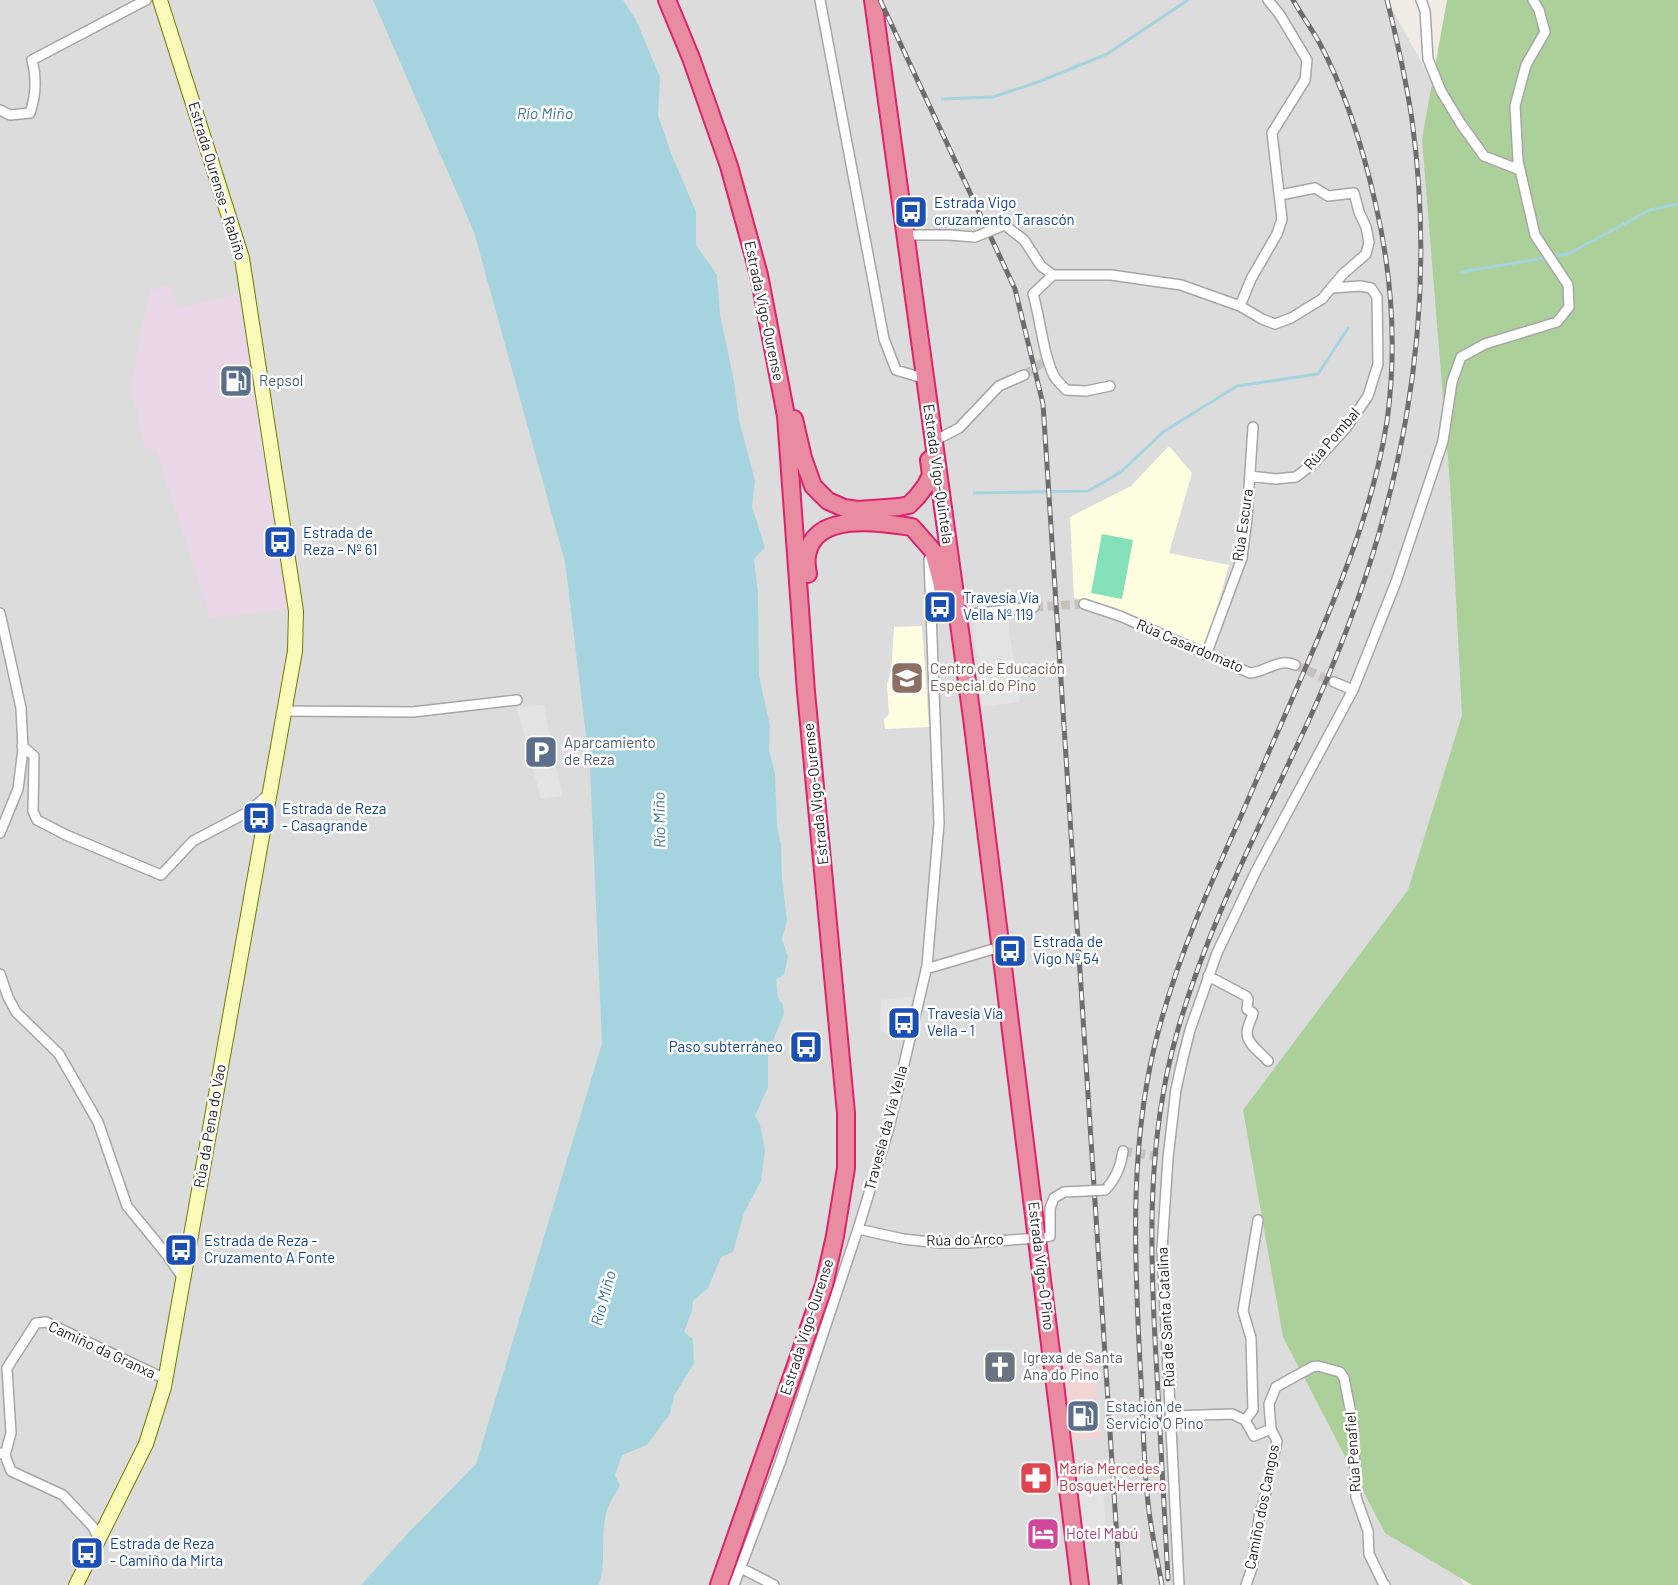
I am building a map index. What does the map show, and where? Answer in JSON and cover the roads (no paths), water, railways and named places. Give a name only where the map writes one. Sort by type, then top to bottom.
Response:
[{"type":"highway","name":"Estrada Vigo-Ourense","points":[[667,0],[691,58],[729,166],[759,275],[786,416],[806,693],[846,1113],[846,1168],[824,1285],[719,1585]]},
{"type":"highway","name":"Estrada Vigo-Quintela","points":[[873,0],[972,718],[1000,947]]},
{"type":"highway","points":[[759,275],[778,343],[803,458],[813,486],[828,501],[844,508],[858,510],[909,505],[917,497],[931,475],[922,400],[926,379]]},
{"type":"highway","points":[[819,824],[807,555],[813,541],[824,529],[844,523],[912,527],[933,551],[972,718]]},
{"type":"highway","name":"Estrada Vigo-O Pino","points":[[1000,947],[1080,1585]]},
{"type":"main road","name":"Estrada Ourense - Rabiño","points":[[160,0],[242,258],[296,611],[295,651]]},
{"type":"main road","name":"Rúa da Pena do Vao","points":[[76,1585],[146,1444],[165,1379],[295,651]]},
{"type":"street","points":[[0,110],[10,115],[30,113],[36,75],[32,60],[146,0]]},
{"type":"street","points":[[820,0],[884,339],[896,370],[926,379]]},
{"type":"street","points":[[1240,306],[1251,279],[1277,234],[1281,219],[1280,195],[1272,133],[1305,81],[1307,60],[1280,15],[1268,0]]},
{"type":"street","points":[[1421,0],[1425,11],[1428,59],[1441,91],[1484,156],[1520,170]]},
{"type":"street","points":[[1520,170],[1515,106],[1526,65],[1545,32],[1539,10],[1533,0]]},
{"type":"street","name":"Rúa de Santa Catalina","points":[[1179,1585],[1162,1248],[1168,1158],[1178,1079],[1190,1030],[1217,953],[1256,871],[1353,690],[1396,582],[1443,441],[1452,382],[1461,357],[1485,344],[1557,322],[1569,307],[1568,285],[1535,235],[1520,170]]},
{"type":"street","points":[[906,235],[975,237],[1006,226],[1024,240],[1041,266],[1053,275],[1111,275],[1181,285],[1240,306],[1275,324],[1291,318],[1322,298],[1343,273],[1366,254],[1370,242],[1354,193],[1328,196],[1316,188],[1280,195]]},
{"type":"street","points":[[1053,275],[1033,294],[1048,359],[1055,377],[1066,390],[1086,392],[1110,386]]},
{"type":"street","name":"Rúa Pombal","points":[[1250,477],[1275,479],[1296,477],[1315,462],[1346,428],[1368,396],[1378,364],[1377,297],[1371,288],[1360,286],[1332,288]]},
{"type":"street","points":[[934,441],[959,428],[999,386],[1024,375]]},
{"type":"street","name":"Rúa Escura","points":[[1206,655],[1242,558],[1253,427]]},
{"type":"street","name":"Travesía da Vía Vella","points":[[734,1585],[780,1463],[858,1229],[889,1128],[926,969],[939,823],[928,545]]},
{"type":"street","points":[[955,595],[972,614]]},
{"type":"street","name":"Rúa Casardomato","points":[[1084,604],[1120,616],[1250,673],[1281,663],[1289,662],[1295,665]]},
{"type":"street","points":[[972,614],[1034,608]]},
{"type":"street","points":[[0,613],[21,708],[22,746],[18,789],[0,832]]},
{"type":"street","points":[[962,649],[967,624],[972,614]]},
{"type":"street","points":[[932,616],[949,615]]},
{"type":"street","points":[[1334,682],[1353,690]]},
{"type":"street","points":[[285,711],[413,712],[517,700]]},
{"type":"street","points":[[22,746],[34,756],[33,811],[37,820],[66,835],[161,875],[193,842],[248,812],[269,794]]},
{"type":"street","points":[[926,969],[1000,947]]},
{"type":"street","points":[[0,974],[16,1012],[59,1054],[98,1122],[127,1206],[183,1278]]},
{"type":"street","points":[[1208,976],[1248,999],[1247,1009],[1253,1013],[1247,1036],[1250,1043],[1268,1061]]},
{"type":"street","points":[[1038,1238],[1050,1236],[1050,1208],[1054,1198],[1064,1192],[1105,1190],[1113,1182],[1121,1164],[1123,1151]]},
{"type":"street","points":[[1245,1420],[1253,1410],[1251,1338],[1243,1311],[1258,1220]]},
{"type":"street","name":"Rúa do Arco","points":[[858,1229],[903,1239],[939,1243],[1038,1238]]},
{"type":"street","name":"Camiño da Granxa","points":[[2,1454],[11,1433],[7,1368],[36,1323],[46,1322],[165,1379]]},
{"type":"street","name":"Camiño dos Cangos","points":[[1246,1585],[1252,1568],[1260,1511],[1277,1441],[1271,1429],[1269,1404],[1276,1387],[1318,1366]]},
{"type":"street","name":"Rúa Penafiel","points":[[1318,1366],[1340,1372],[1344,1378],[1353,1424],[1356,1497],[1368,1531],[1369,1554],[1385,1585]]},
{"type":"street","points":[[1171,1416],[1232,1414],[1245,1420],[1254,1436],[1271,1429]]},
{"type":"street","points":[[2,1454],[11,1471],[63,1495],[93,1527],[99,1539]]},
{"type":"street","points":[[741,1568],[774,1585]]},
{"type":"water","name":"Río Miño","points":[[373,0],[623,0],[636,20],[660,77],[658,115],[696,212],[696,245],[717,275],[720,315],[734,381],[739,420],[755,481],[752,507],[765,547],[754,559],[758,594],[759,676],[770,726],[769,750],[775,774],[777,827],[781,844],[787,920],[782,940],[788,956],[784,975],[776,979],[778,998],[783,1005],[784,1014],[768,1053],[768,1087],[755,1116],[760,1125],[765,1150],[761,1181],[744,1213],[733,1252],[721,1257],[708,1288],[693,1301],[692,1311],[684,1332],[693,1339],[694,1363],[674,1396],[670,1414],[647,1445],[622,1455],[615,1475],[620,1486],[609,1504],[605,1517],[603,1566],[599,1585],[361,1585],[476,1464],[602,1043],[590,768],[565,562],[474,232]]},
{"type":"waterway","points":[[942,99],[993,97],[1038,82],[1107,54],[1188,0]]},
{"type":"waterway","points":[[1461,272],[1568,254],[1650,210],[1678,204]]},
{"type":"waterway","points":[[974,493],[1088,491],[1121,472],[1163,432],[1237,386],[1318,374],[1348,328]]},
{"type":"tunnel","points":[[1024,375],[1048,359]]},
{"type":"tunnel","points":[[1034,607],[1084,604]]},
{"type":"tunnel","points":[[1295,665],[1334,682]]},
{"type":"tunnel","points":[[1123,1151],[1168,1158]]},
{"type":"railway","points":[[880,0],[1015,289],[1043,404],[1120,1585]]},
{"type":"railway","points":[[1162,1585],[1146,1486],[1136,1278],[1138,1150],[1150,1066],[1168,998],[1196,919],[1317,641],[1349,560],[1382,450],[1390,394],[1392,340],[1389,286],[1386,259],[1371,186],[1360,144],[1338,81],[1319,42],[1293,0]]},
{"type":"railway","points":[[1168,1579],[1152,1246],[1155,1160],[1159,1117],[1167,1075],[1190,990],[1206,948],[1241,865],[1317,702],[1371,561],[1391,489],[1406,417],[1416,345],[1421,271],[1419,196],[1410,105],[1387,0]]},
{"type":"place","name":"Estrada Vigo cruzamento Tarascón","points":[[911,212]]},
{"type":"place","name":"Repsol","points":[[236,381]]},
{"type":"place","name":"Estrada de Reza - Nº 61","points":[[280,542]]},
{"type":"place","name":"Travesía Vía Vella Nº 119","points":[[940,607]]},
{"type":"place","name":"Centro de Educación Especial do Pino","points":[[907,678]]},
{"type":"place","name":"Aparcamiento de Reza","points":[[541,752]]},
{"type":"place","name":"Estrada de Reza - Casagrande","points":[[259,818]]},
{"type":"place","name":"Estrada de Vigo Nº 54","points":[[1010,951]]},
{"type":"place","name":"Travesía Vía Vella - 1","points":[[904,1023]]},
{"type":"place","name":"Paso subterráneo","points":[[806,1047]]},
{"type":"place","name":"Estrada de Reza - Cruzamento A Fonte","points":[[181,1250]]},
{"type":"place","name":"Igrexa de Santa Ana do Pino","points":[[1000,1367]]},
{"type":"place","name":"Estación de Servicio O Pino","points":[[1083,1416]]},
{"type":"place","name":"María Mercedes Bosquet Herrero","points":[[1036,1478]]},
{"type":"place","name":"Hotel Mabú","points":[[1043,1534]]},
{"type":"place","name":"Estrada de Reza - Camiño da Mirta","points":[[87,1553]]}]
